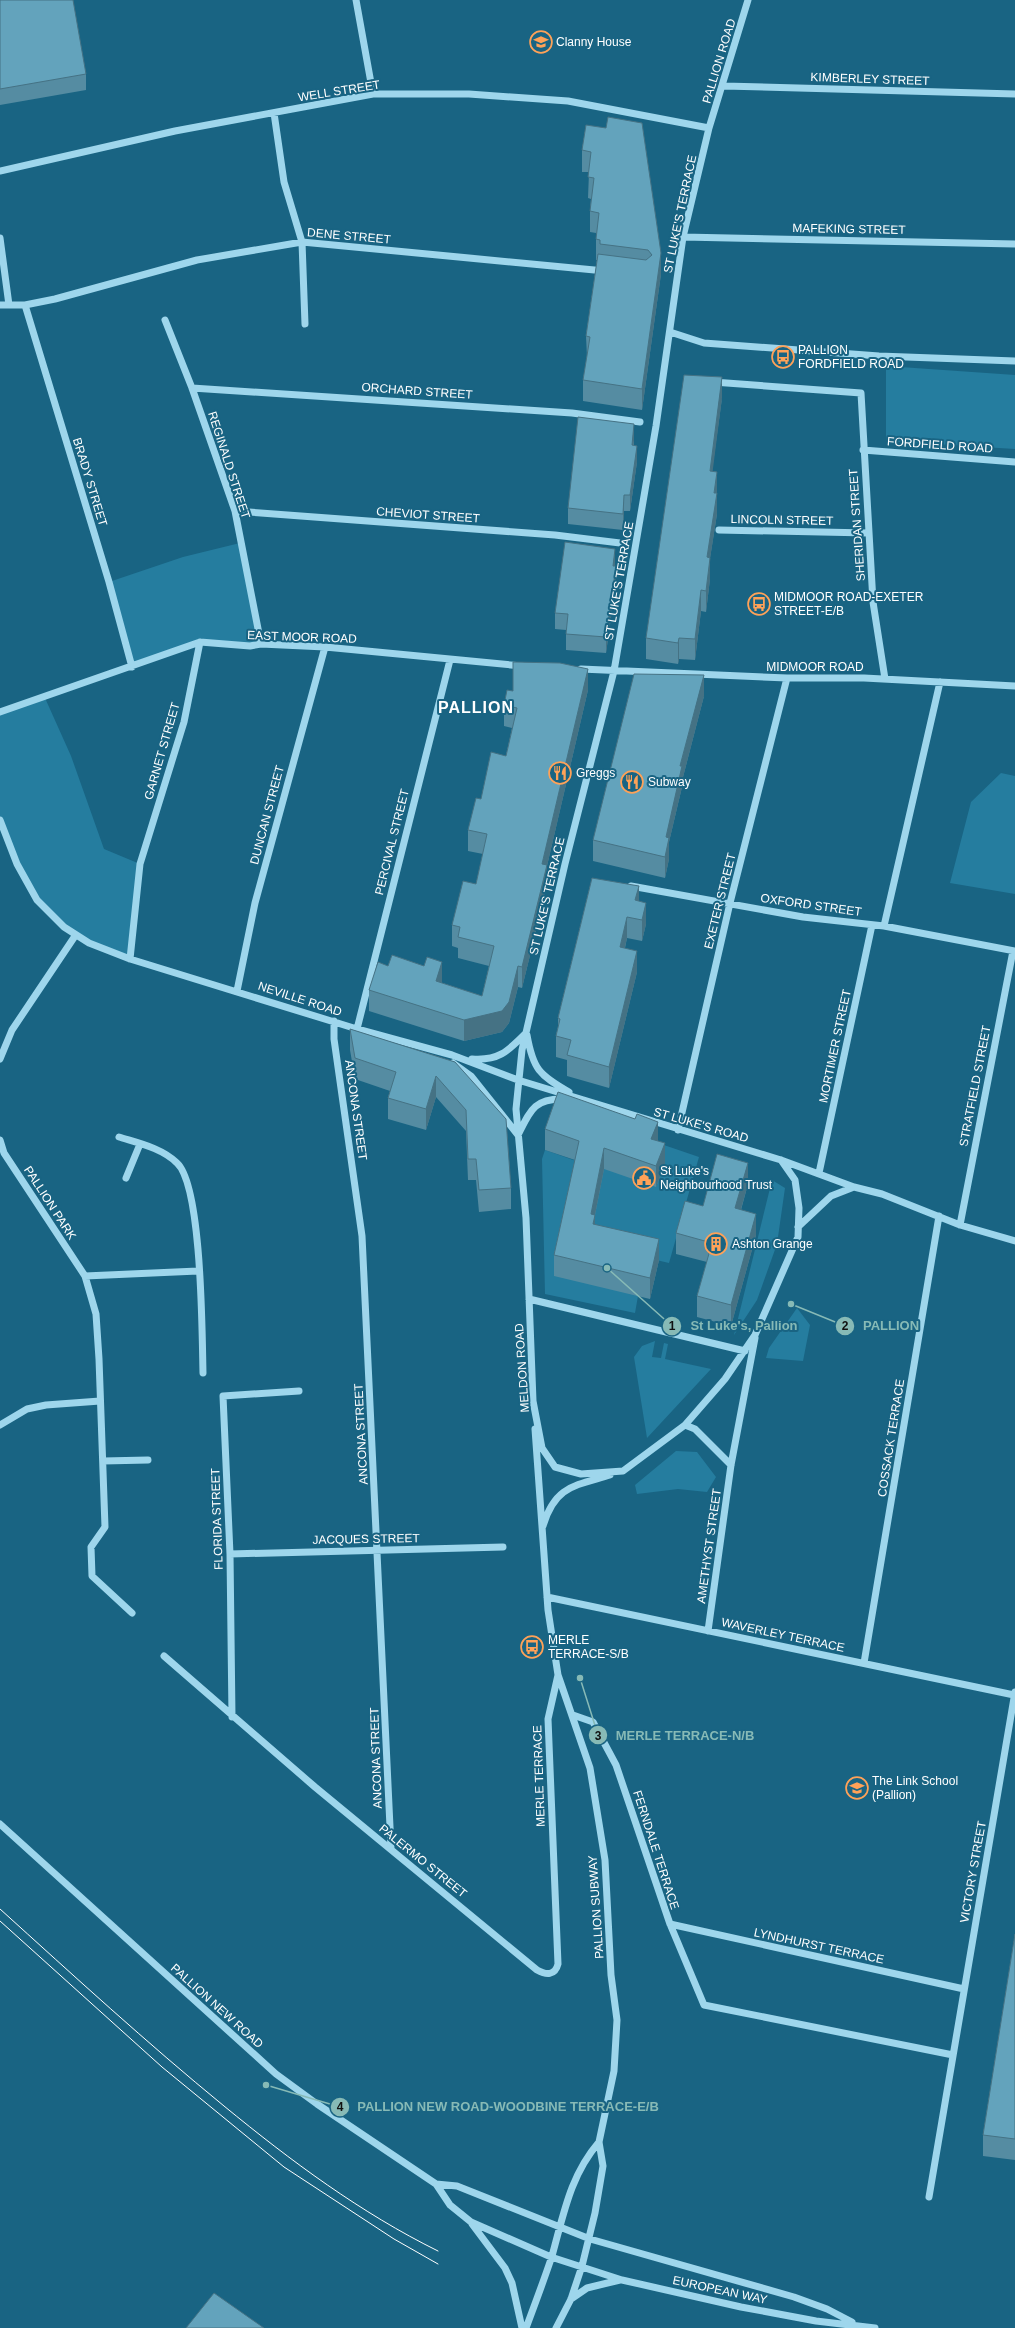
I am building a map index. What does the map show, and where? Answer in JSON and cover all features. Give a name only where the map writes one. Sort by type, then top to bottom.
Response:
[{"type":"street","points":[[356,0],[373,94]]},
{"type":"street","name":"PALLION ROAD","points":[[709,128],[724,86],[748,0]]},
{"type":"street","name":"KIMBERLEY STREET","points":[[724,86],[1015,94]]},
{"type":"street","name":"WELL STREET","points":[[0,171],[175,131],[373,94],[469,94],[568,101],[709,128]]},
{"type":"street","points":[[274,113],[284,182],[302,242],[305,324]]},
{"type":"street","name":"ST LUKE'S TERRACE","points":[[527,1033],[565,864],[614,671],[638,538],[684,237],[709,128]]},
{"type":"street","name":"MAFEKING STREET","points":[[684,237],[1015,244]]},
{"type":"street","points":[[0,238],[9,305]]},
{"type":"street","name":"DENE STREET","points":[[0,305],[25,305],[55,299],[197,260],[302,242],[610,271]]},
{"type":"street","name":"BRADY STREET","points":[[25,305],[109,582],[132,667]]},
{"type":"street","name":"REGINALD STREET","points":[[165,320],[192,388],[235,511],[261,644]]},
{"type":"street","points":[[670,332],[704,344],[878,356],[1015,362]]},
{"type":"street","name":"SHERIDAN STREET","points":[[703,381],[861,393],[863,450],[873,602],[885,679]]},
{"type":"street","name":"ORCHARD STREET","points":[[192,388],[572,413],[640,422]]},
{"type":"street","name":"FORDFIELD ROAD","points":[[863,450],[1015,462]]},
{"type":"street","name":"CHEVIOT STREET","points":[[235,511],[555,535],[620,543]]},
{"type":"street","name":"LINCOLN STREET","points":[[719,530],[868,533]]},
{"type":"street","name":"EAST MOOR ROAD","points":[[0,712],[200,642],[250,646],[261,644],[325,647],[450,660],[527,666]]},
{"type":"street","name":"GARNET STREET","points":[[130,959],[140,864],[184,722],[200,642]]},
{"type":"street","name":"DUNCAN STREET","points":[[237,991],[255,903],[325,647]]},
{"type":"street","name":"PERCIVAL STREET","points":[[357,1029],[450,660]]},
{"type":"street","points":[[572,669],[614,671]]},
{"type":"street","name":"MIDMOOR ROAD","points":[[614,671],[787,678],[885,679],[1015,686]]},
{"type":"street","name":"EXETER STREET","points":[[678,1130],[730,903],[787,678]]},
{"type":"street","points":[[884,926],[940,682]]},
{"type":"street","name":"NEVILLE ROAD","points":[[0,820],[17,864],[37,900],[52,916],[76,936],[130,959],[357,1029],[465,1059],[518,1080]]},
{"type":"street","name":"OXFORD STREET","points":[[626,885],[662,893],[730,903],[803,917],[884,926],[1014,951]]},
{"type":"street","name":"MORTIMER STREET","points":[[819,1173],[872,925]]},
{"type":"street","points":[[0,1059],[12,1030],[76,936]]},
{"type":"street","name":"STRATFIELD STREET","points":[[960,1225],[1014,951]]},
{"type":"street","name":"ANCONA STREET","points":[[334,1021],[334,1039],[362,1236],[391,1848]]},
{"type":"street","points":[[465,1059],[487,1060],[495,1058],[506,1052],[527,1033]]},
{"type":"street","points":[[527,1033],[534,1066],[559,1086],[580,1099]]},
{"type":"street","name":"MELDON ROAD","points":[[527,1033],[518,1080],[516,1109],[526,1218],[533,1401],[542,1448],[555,1467],[581,1474],[623,1471]]},
{"type":"street","points":[[425,1048],[471,1076],[518,1135],[535,1105],[541,1101],[554,1099],[580,1099]]},
{"type":"street","name":"ST LUKE'S ROAD","points":[[518,1080],[678,1130],[781,1160],[854,1187],[882,1194],[960,1225],[1015,1241]]},
{"type":"street","points":[[119,1137],[164,1153],[178,1163],[186,1176],[192,1197],[198,1271],[203,1373]]},
{"type":"street","name":"PALLION PARK","points":[[0,1140],[4,1152],[85,1276],[96,1314],[100,1359],[100,1401],[105,1527],[91,1547],[92,1576],[132,1612]]},
{"type":"street","points":[[126,1178],[140,1144]]},
{"type":"street","points":[[623,1471],[685,1425],[725,1379],[755,1335],[798,1237],[799,1208],[795,1180],[781,1160]]},
{"type":"street","points":[[798,1227],[831,1196],[854,1187]]},
{"type":"street","name":"COSSACK TERRACE","points":[[864,1663],[939,1216]]},
{"type":"street","points":[[85,1276],[198,1271]]},
{"type":"street","points":[[529,1299],[744,1351]]},
{"type":"street","name":"AMETHYST STREET","points":[[708,1630],[731,1465],[755,1335]]},
{"type":"street","name":"FLORIDA STREET","points":[[232,1716],[230,1554],[223,1396],[299,1391]]},
{"type":"street","points":[[0,1425],[26,1409],[46,1405],[100,1401]]},
{"type":"street","points":[[533,1401],[541,1530]]},
{"type":"street","points":[[685,1425],[695,1429],[731,1465]]},
{"type":"street","points":[[103,1461],[148,1460]]},
{"type":"street","name":"MERLE TERRACE","points":[[558,1964],[548,1718],[558,1674],[547,1597],[541,1530],[547,1512],[560,1493],[623,1471]]},
{"type":"street","name":"JACQUES STREET","points":[[230,1554],[503,1547]]},
{"type":"street","name":"WAVERLEY TERRACE","points":[[547,1597],[1014,1695]]},
{"type":"street","name":"PALERMO STREET","points":[[164,1656],[232,1716],[537,1970],[544,1974],[551,1974],[557,1970],[558,1964]]},
{"type":"street","name":"PALLION SUBWAY","points":[[556,2328],[571,2299],[590,2239],[603,2166],[599,2142],[614,2071],[616,2020],[611,1975],[605,1860],[590,1768],[558,1674]]},
{"type":"street","name":"VICTORY STREET","points":[[929,2197],[1015,1692]]},
{"type":"street","name":"FERNDALE TERRACE","points":[[573,1715],[593,1722],[616,1765],[670,1924],[704,2005],[953,2055]]},
{"type":"street","name":"PALLION NEW ROAD","points":[[0,1824],[276,2074],[316,2104],[436,2184],[450,2205],[471,2222],[551,2256],[582,2266]]},
{"type":"street","name":"LYNDHURST TERRACE","points":[[670,1924],[964,1989]]},
{"type":"street","name":"PALLION SUBWAY","points":[[526,2328],[551,2256],[574,2179],[584,2159],[599,2142]]},
{"type":"street","name":"PALLION NEW ROAD","points":[[436,2184],[457,2186],[559,2229]]},
{"type":"street","points":[[471,2222],[505,2268],[512,2283],[522,2328]]},
{"type":"street","name":"EUROPEAN WAY","points":[[559,2229],[794,2297],[827,2309],[855,2324]]},
{"type":"street","name":"EUROPEAN WAY","points":[[582,2266],[622,2280],[801,2318],[855,2324],[875,2328]]},
{"type":"street","points":[[571,2299],[587,2288],[622,2280]]},
{"type":"shaded area","points":[[886,366],[1015,375],[1015,449],[886,441]]},
{"type":"shaded area","points":[[240,543],[261,644],[200,642],[132,667],[109,582],[183,557]]},
{"type":"shaded area","points":[[45,698],[71,756],[104,849],[140,864],[130,959],[75,936],[37,900],[0,820],[0,712]]},
{"type":"shaded area","points":[[1001,773],[1015,776],[1015,894],[950,883],[971,802]]},
{"type":"shaded area","points":[[658,1143],[699,1157],[669,1263],[593,1245],[589,1214],[600,1168]]},
{"type":"shaded area","points":[[545,1150],[579,1162],[565,1229],[638,1296],[635,1313],[545,1294],[542,1159]]},
{"type":"shaded area","points":[[772,1180],[785,1188],[777,1244],[757,1300],[734,1335]]},
{"type":"shaded area","points":[[797,1308],[810,1325],[803,1361],[766,1358],[769,1348]]},
{"type":"shaded area","points":[[655,1341],[652,1357],[661,1358],[664,1343],[668,1344],[665,1359],[711,1369],[647,1438],[634,1357],[642,1346]]},
{"type":"shaded area","points":[[676,1451],[697,1452],[716,1477],[707,1492],[678,1489],[637,1494],[635,1485]]},
{"type":"building","points":[[0,0],[73,0],[86,74],[0,89]]},
{"type":"building","points":[[608,117],[642,123],[661,253],[642,389],[583,380],[590,337],[586,336],[598,254],[646,260],[652,255],[648,250],[600,244],[600,240],[596,239],[599,213],[590,211],[594,178],[588,177],[591,152],[582,150],[586,125],[606,128]]},
{"type":"building","points":[[684,375],[722,377],[710,471],[717,472],[714,493],[717,493],[707,557],[710,558],[706,591],[701,590],[695,639],[679,638],[678,643],[646,638]]},
{"type":"building","points":[[578,417],[634,424],[632,445],[637,446],[630,495],[624,495],[623,514],[568,508]]},
{"type":"building","points":[[565,542],[615,549],[613,566],[616,566],[606,637],[566,634],[568,614],[555,613]]},
{"type":"building","points":[[513,662],[560,663],[588,669],[542,864],[547,865],[522,967],[518,966],[509,1002],[502,1011],[464,1020],[369,990],[378,962],[388,966],[392,955],[424,966],[427,957],[442,962],[436,981],[482,996],[494,946],[458,937],[460,927],[452,925],[463,881],[476,884],[487,834],[468,830],[476,798],[481,799],[491,752],[506,756],[517,708],[504,705],[507,690],[513,691]]},
{"type":"building","points":[[634,674],[704,675],[680,766],[682,766],[666,837],[669,838],[665,857],[593,840]]},
{"type":"building","points":[[592,878],[639,886],[635,900],[646,903],[642,920],[627,917],[620,947],[637,951],[609,1067],[567,1055],[571,1040],[556,1036],[560,1019],[558,1018]]},
{"type":"building","points":[[350,1029],[455,1062],[506,1119],[511,1188],[479,1190],[476,1159],[468,1159],[466,1110],[436,1076],[426,1109],[388,1098],[396,1072],[355,1058]]},
{"type":"building","points":[[558,1092],[635,1119],[637,1114],[658,1122],[651,1139],[665,1143],[656,1166],[604,1148],[591,1214],[595,1215],[593,1224],[659,1239],[650,1278],[554,1255],[579,1141],[545,1129]]},
{"type":"building","name":"Ashton Grange","points":[[717,1154],[748,1163],[735,1208],[756,1214],[731,1305],[697,1296],[712,1243],[676,1233],[685,1201],[703,1206]]},
{"type":"building","points":[[1015,1934],[1015,2139],[983,2135]]},
{"type":"building","points":[[214,2293],[264,2328],[186,2328]]},
{"type":"tram line","points":[[0,1909],[167,2058],[275,2147],[354,2203],[409,2236],[438,2251]]},
{"type":"tram line","points":[[0,1921],[162,2067],[284,2167],[394,2239],[438,2264]]},
{"type":"place","name":"Clanny House","points":[[541,42]]},
{"type":"place","name":"PALLION FORDFIELD ROAD","points":[[783,357]]},
{"type":"place","name":"MIDMOOR ROAD-EXETER STREET-E/B","points":[[759,604]]},
{"type":"place","name":"Greggs","points":[[560,773]]},
{"type":"place","name":"Subway","points":[[632,782]]},
{"type":"place","name":"St Luke's Neighbourhood Trust","points":[[644,1178]]},
{"type":"place","name":"Ashton Grange","points":[[716,1244]]},
{"type":"place","name":"St Luke's, Pallion","points":[[607,1268]]},
{"type":"place","name":"PALLION","points":[[791,1304]]},
{"type":"place","name":"MERLE TERRACE-S/B","points":[[532,1647]]},
{"type":"place","name":"MERLE TERRACE-N/B","points":[[580,1678]]},
{"type":"place","name":"The Link School (Pallion)","points":[[857,1788]]},
{"type":"place","name":"PALLION NEW ROAD-WOODBINE TERRACE-E/B","points":[[266,2085]]},
{"type":"district","name":"PALLION","points":[[476,707]]}]
